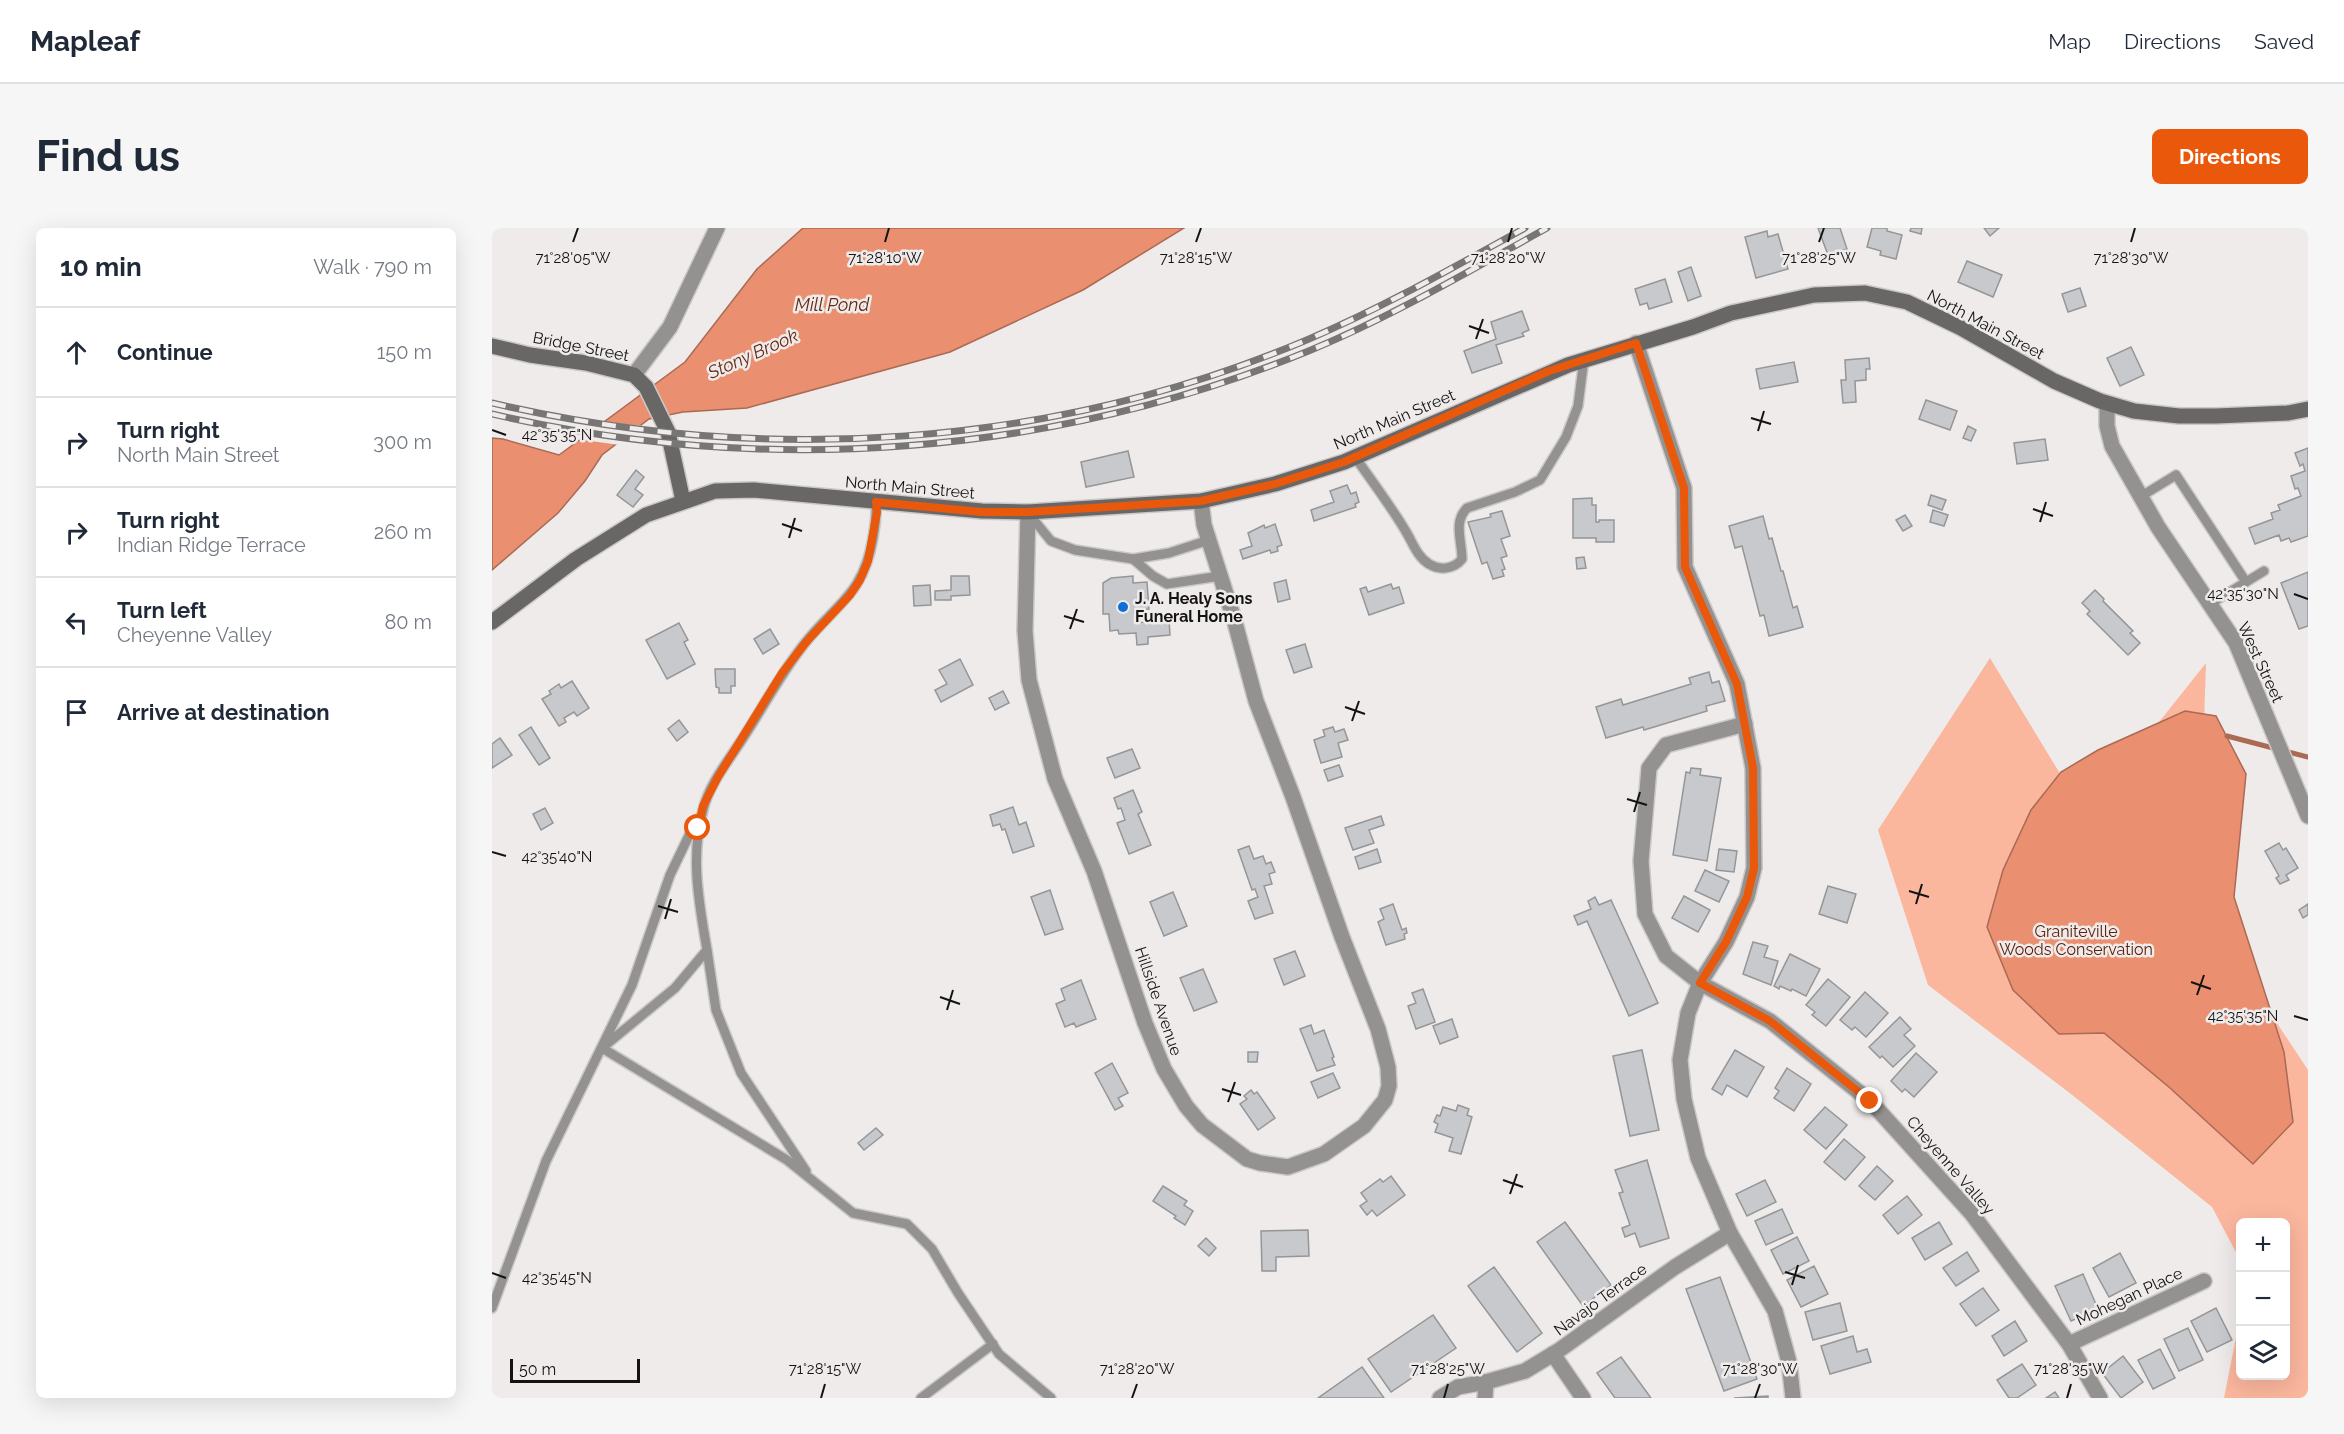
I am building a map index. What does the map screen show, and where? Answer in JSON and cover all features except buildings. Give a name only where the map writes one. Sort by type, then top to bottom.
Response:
[{"type":"main road","name":"North Main Street","points":[[492,622],[576,559],[646,515],[715,491],[733,490],[982,512],[1028,512],[1201,501],[1275,484],[1355,457],[1549,371],[1743,310],[1814,295],[1865,293],[1907,302],[1961,328],[2054,381],[2107,404],[2134,411],[2178,416],[2288,413],[2308,409]]},
{"type":"main road","name":"Bridge Street","points":[[492,346],[530,355],[586,363],[634,375],[646,387],[664,424],[683,501]]},
{"type":"street","points":[[634,375],[670,327],[717,228]]},
{"type":"street","points":[[1636,343],[1684,488],[1685,567],[1737,684],[1753,768],[1754,868],[1747,897],[1726,942],[1700,983],[1688,1013],[1680,1060],[1684,1099],[1698,1158],[1730,1233],[1775,1311],[1789,1362],[1793,1398]]},
{"type":"street","name":"West Street","points":[[2107,404],[2107,426],[2112,446],[2140,497],[2236,643],[2308,816]]},
{"type":"street","name":"Hillside Avenue","points":[[1028,512],[1025,631],[1029,680],[1055,779],[1094,871],[1145,1023],[1164,1069],[1186,1106],[1202,1125],[1248,1159],[1288,1167],[1324,1154],[1364,1126],[1385,1100],[1389,1086],[1388,1067],[1378,1029],[1256,701],[1209,540],[1201,501]]},
{"type":"street","name":"Cheyenne Valley","points":[[1745,724],[1666,745],[1649,768],[1641,861],[1645,914],[1666,956],[1700,983],[1770,1021],[1870,1101],[1972,1214],[2069,1344],[2100,1398]]},
{"type":"street","name":"Navajo Terrace","points":[[1440,1398],[1458,1387],[1485,1390],[1525,1371],[1553,1354],[1675,1267],[1730,1233]]},
{"type":"street","name":"Mohegan Place","points":[[2069,1344],[2204,1281]]},
{"type":"street","points":[[1553,1354],[1583,1398]]},
{"type":"lane","points":[[1355,457],[1405,530],[1419,555],[1429,564],[1446,568],[1457,566],[1462,559],[1458,522],[1461,513],[1467,508],[1515,492],[1540,480],[1550,464],[1566,437],[1578,406],[1584,360]]},
{"type":"lane","points":[[2140,497],[2176,475],[2246,582]]},
{"type":"lane","points":[[492,1308],[546,1161],[632,985],[670,875],[718,777],[782,673],[807,641],[850,595],[860,580],[868,561],[877,512],[876,502]]},
{"type":"lane","points":[[1028,512],[1051,541],[1075,550],[1133,559],[1169,553],[1209,540]]},
{"type":"lane","points":[[1133,559],[1153,576],[1167,584],[1220,576]]},
{"type":"lane","points":[[2210,604],[2264,571]]},
{"type":"lane","points":[[703,806],[695,856],[698,897],[716,1010],[741,1073],[812,1180]]},
{"type":"lane","points":[[602,1048],[675,988],[707,950]]},
{"type":"lane","points":[[602,1048],[788,1160],[853,1213],[908,1224],[932,1249],[999,1354],[1051,1398]]},
{"type":"lane","points":[[921,1398],[993,1344]]},
{"type":"green space","name":"Graniteville Woods Conservation","points":[[1990,658],[2085,815],[2206,663],[2198,904],[2308,1070],[2308,1398],[2224,1398],[2236,1337],[2236,1380],[2290,1380],[2290,1218],[2236,1218],[2236,1252],[2212,1207],[2071,1094],[1928,985],[1878,830]]},
{"type":"water","name":"Mill Pond","points":[[803,228],[1184,228],[1083,290],[950,352],[747,408],[683,412],[649,419],[602,455],[585,481],[558,513],[492,570],[492,438],[559,455],[685,362],[757,269]]},
{"type":"water","points":[[2185,711],[2216,716],[2246,774],[2234,897],[2284,1052],[2293,1122],[2253,1164],[2170,1088],[2104,1033],[2059,1034],[2013,990],[1987,927],[2003,870],[2031,810],[2061,772],[2098,750]]},
{"type":"pier","points":[[601,421],[645,426],[620,445],[576,439]]},
{"type":"waterway","points":[[2227,736],[2308,757]]},
{"type":"railway","points":[[492,403],[594,423],[698,435],[802,439],[905,436],[1009,424],[1111,404],[1211,376],[1309,339],[1392,300],[1525,228]]},
{"type":"railway","points":[[492,414],[595,434],[699,446],[803,450],[906,446],[1010,434],[1112,414],[1212,386],[1311,350],[1401,308],[1547,228]]},
{"type":"place","name":"J. A. Healy Sons Funeral Home","points":[[1123,607]]},
{"type":"route","points":[[698,828],[703,806],[718,777],[782,673],[807,641],[850,595],[860,580],[868,561],[877,512],[876,502],[982,512],[1028,512],[1201,501],[1275,484],[1344,462],[1549,371],[1636,343],[1684,488],[1685,567],[1737,684],[1753,768],[1754,868],[1747,897],[1726,942],[1700,983],[1770,1021],[1870,1101]]},
{"type":"water label","name":"Stony Brook","points":[[753,354]]}]
